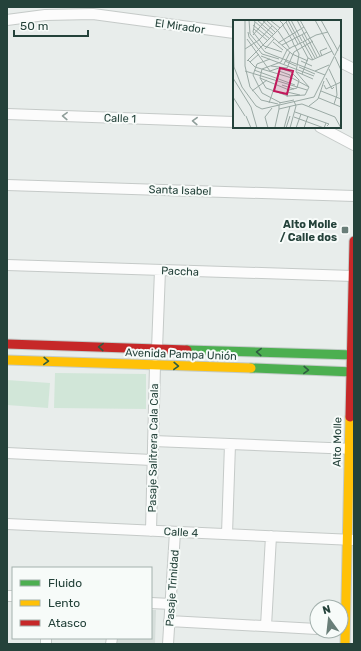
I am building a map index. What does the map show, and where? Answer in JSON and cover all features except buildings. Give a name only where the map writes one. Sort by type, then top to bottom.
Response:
[{"type":"street","name":"El Mirador","points":[[7,20],[45,14],[93,14],[233,33]]},
{"type":"street","points":[[341,62],[354,68]]},
{"type":"street","name":"Calle 1","points":[[7,114],[233,122]]},
{"type":"street","points":[[322,128],[354,145]]},
{"type":"street","name":"Santa Isabel","points":[[7,185],[354,196]]},
{"type":"street","name":"Alto Molle","points":[[349,612],[354,241]]},
{"type":"street","name":"Paccha","points":[[7,265],[354,276]]},
{"type":"street","points":[[157,349],[160,270]]},
{"type":"street","name":"Avenida Pampa Unión","points":[[7,344],[353,355]]},
{"type":"street","name":"Avenida Pampa Unión","points":[[7,360],[352,372]]},
{"type":"street","name":"Pasaje Salitrera Cala Cala","points":[[151,530],[154,365]]},
{"type":"street","points":[[153,441],[352,449]]},
{"type":"street","points":[[227,534],[230,444]]},
{"type":"street","points":[[7,453],[152,460]]},
{"type":"street","name":"Calle 4","points":[[7,524],[350,540]]},
{"type":"street","name":"Pasaje Trinidad","points":[[168,644],[175,532]]},
{"type":"street","points":[[266,626],[271,536]]},
{"type":"street","points":[[152,603],[171,604]]},
{"type":"street","points":[[169,621],[309,629]]},
{"type":"shaded area","points":[[152,610],[156,610],[155,644],[115,644],[115,639],[152,639]]},
{"type":"green space","points":[[55,373],[146,374],[146,409],[54,408]]},
{"type":"green space","points":[[7,380],[50,383],[48,408],[7,405]]},
{"type":"traffic: fast","points":[[187,350],[354,355]]},
{"type":"traffic: fast","points":[[251,368],[354,372]]},
{"type":"traffic: slow","points":[[7,360],[251,368]]},
{"type":"traffic: slow","points":[[345,644],[350,417]]},
{"type":"traffic: jam","points":[[350,417],[354,241]]},
{"type":"traffic: jam","points":[[7,344],[187,350]]},
{"type":"place","name":"Alto Molle / Calle dos","points":[[345,230]]}]
